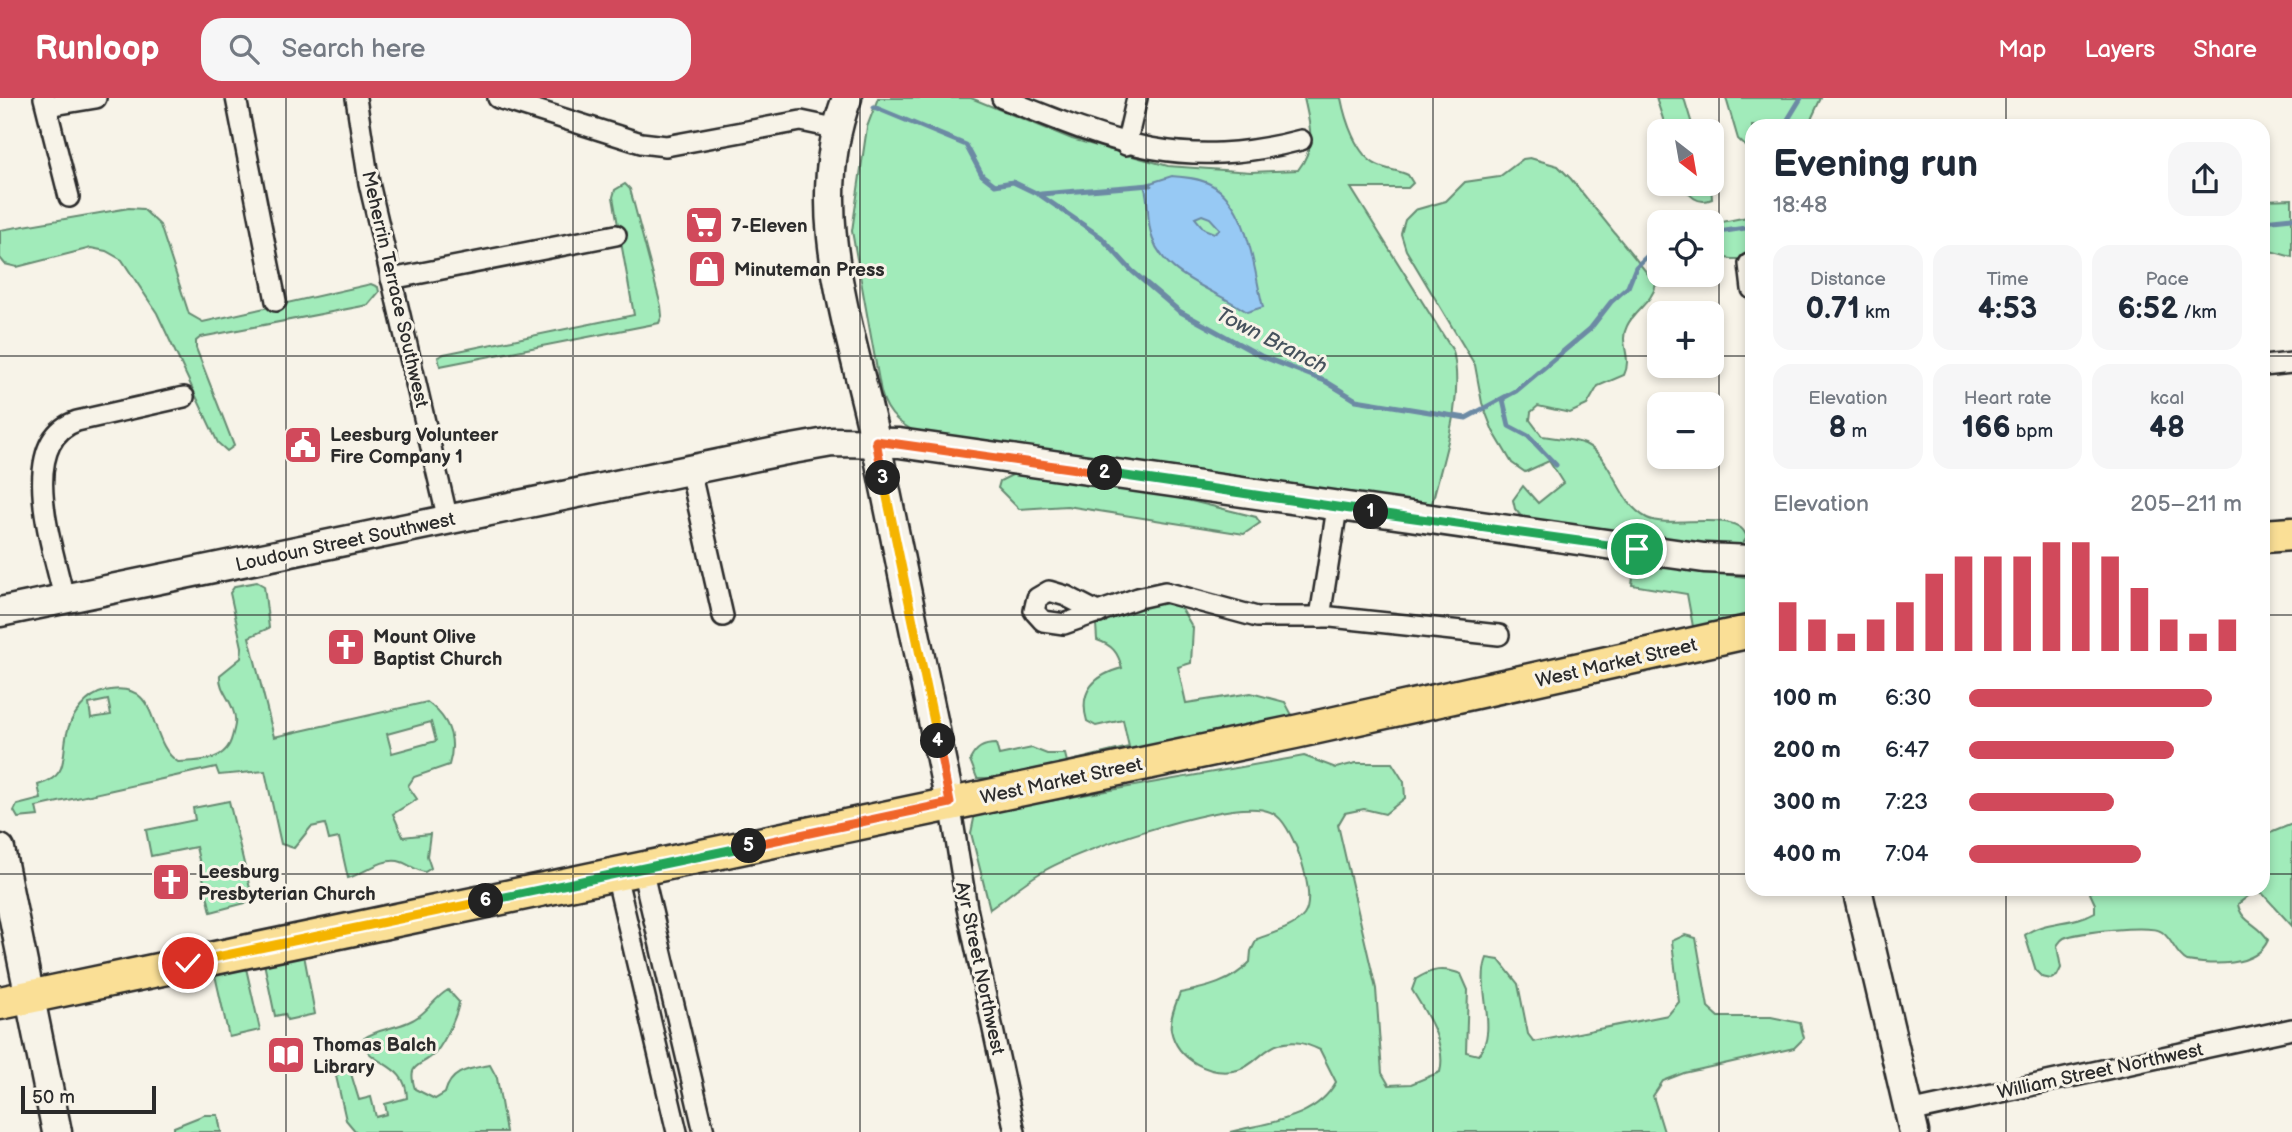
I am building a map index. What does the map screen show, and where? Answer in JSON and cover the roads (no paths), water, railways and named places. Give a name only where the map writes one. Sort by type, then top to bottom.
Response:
[{"type":"main road","points":[[847,98],[831,182],[831,244],[876,441],[950,803]]},
{"type":"main road","name":"Loudoun Street Southwest","points":[[0,612],[832,442],[876,441],[1704,558],[1745,560]]},
{"type":"main road","points":[[2270,536],[2292,534]]},
{"type":"main road","name":"West Market Street","points":[[15,1000],[1295,732],[1745,633]]},
{"type":"main road","points":[[0,849],[15,1000],[57,1132]]},
{"type":"main road","points":[[1859,896],[1912,1122]]},
{"type":"street","points":[[69,197],[46,102],[96,98]]},
{"type":"street","points":[[236,98],[276,301]]},
{"type":"street","name":"Meherrin Terrace Southwest","points":[[356,98],[369,183],[422,399],[448,520]]},
{"type":"street","points":[[498,98],[641,143],[666,146],[801,121],[839,129]]},
{"type":"street","points":[[1002,98],[1126,145],[1175,154],[1230,154],[1301,140]]},
{"type":"street","points":[[1126,145],[1137,98]]},
{"type":"street","points":[[391,279],[616,235]]},
{"type":"street","points":[[2270,365],[2292,363]]},
{"type":"street","points":[[64,598],[41,487],[44,462],[56,436],[67,424],[184,397]]},
{"type":"street","points":[[690,470],[723,616]]},
{"type":"street","points":[[1325,617],[1342,508]]},
{"type":"street","points":[[1099,614],[1138,598],[1166,592],[1257,617],[1325,617],[1499,635]]},
{"type":"street","name":"Ayr Street Northwest","points":[[950,803],[967,908],[1015,1132]]},
{"type":"street","points":[[629,872],[685,1048],[704,1132]]},
{"type":"street","points":[[629,872],[658,1055],[677,1132]]},
{"type":"street","name":"William Street Northwest","points":[[1912,1122],[2292,1029]]},
{"type":"street","points":[[658,1055],[685,1048]]},
{"type":"water","points":[[1172,176],[1181,177],[1206,182],[1223,194],[1242,222],[1263,307],[1247,312],[1189,279],[1164,258],[1155,245],[1150,229],[1144,185]],"holes":[[[1202,215],[1210,218],[1220,229],[1214,233],[1204,229],[1195,218]]]},
{"type":"waterway","points":[[1788,119],[1801,98]]},
{"type":"waterway","name":"Town Branch","points":[[874,107],[966,145],[982,175],[995,185],[1013,182],[1040,195],[1101,237],[1132,271],[1179,311],[1261,356],[1325,381],[1356,400],[1466,418],[1516,391],[1590,329],[1611,302],[1628,287],[1636,267],[1647,256]]},
{"type":"waterway","points":[[1041,194],[1150,185]]},
{"type":"waterway","name":"Town Branch","points":[[2270,220],[2292,218]]},
{"type":"waterway","name":"Town Branch","points":[[1724,231],[1745,228]]},
{"type":"waterway","points":[[1503,400],[1509,426],[1528,436],[1556,465]]},
{"type":"place","name":"7-Eleven","points":[[704,225]]},
{"type":"place","name":"Minuteman Press","points":[[707,269]]},
{"type":"place","name":"Leesburg Volunteer Fire Company 1","points":[[303,445]]},
{"type":"place","name":"Mount Olive Baptist Church","points":[[346,647]]},
{"type":"place","name":"Leesburg Presbyterian Church","points":[[171,882]]},
{"type":"place","name":"Thomas Balch Library","points":[[286,1055]]}]
